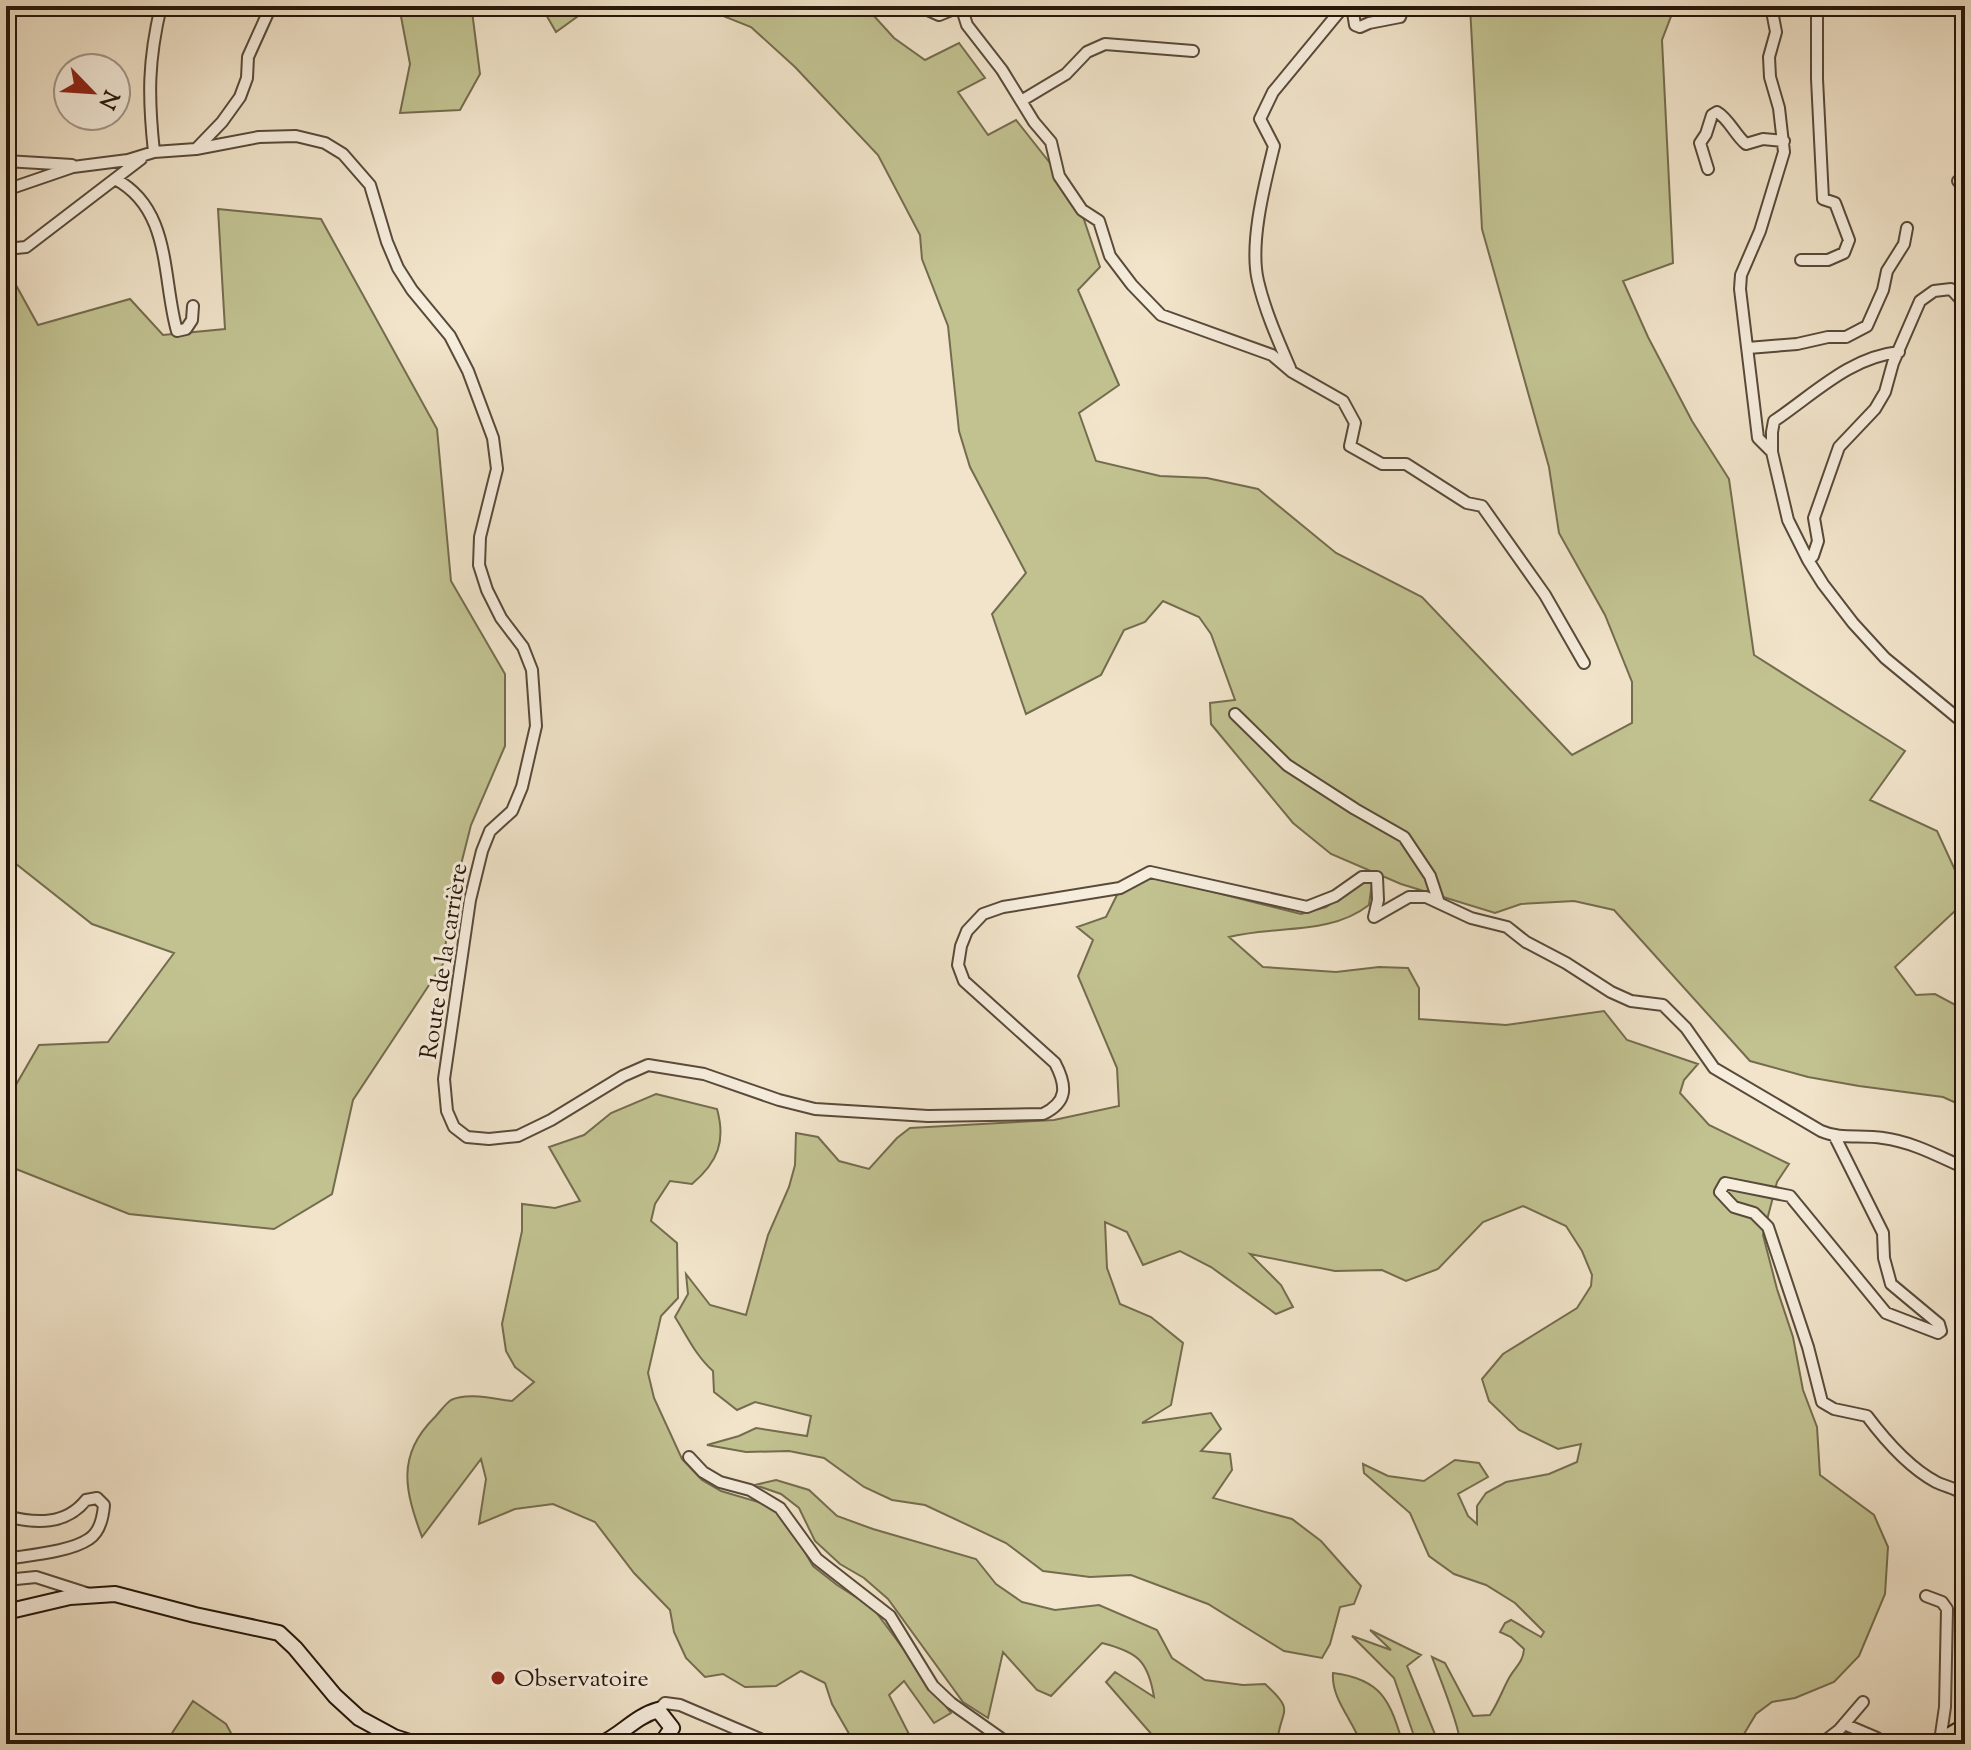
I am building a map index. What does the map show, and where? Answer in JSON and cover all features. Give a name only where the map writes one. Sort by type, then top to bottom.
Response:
[{"type":"main road","points":[[1939,1743],[1963,1733]]},
{"type":"street","points":[[154,152],[148,87],[161,6]]},
{"type":"street","points":[[196,149],[222,122],[240,97],[247,78],[248,57],[271,6]]},
{"type":"street","points":[[919,6],[939,15],[961,6],[967,25],[1051,142],[1059,176],[1082,210],[1099,221],[1110,256],[1161,315],[1272,355],[1292,372],[1343,401],[1355,423],[1350,446],[1362,455],[1382,464],[1406,464],[1467,503],[1482,506],[1545,595],[1584,663]]},
{"type":"street","points":[[1292,372],[1257,278],[1257,234],[1274,146],[1260,119],[1273,92],[1344,6]]},
{"type":"street","points":[[1352,6],[1355,25],[1360,27],[1400,17],[1404,6]]},
{"type":"street","points":[[1771,6],[1776,32],[1769,57],[1770,77],[1784,141],[1780,170],[1741,275],[1740,289],[1758,438],[1772,452]]},
{"type":"street","points":[[1801,260],[1828,260],[1844,253],[1849,240],[1835,203],[1823,199],[1817,6]]},
{"type":"street","points":[[1021,101],[1066,74],[1087,52],[1105,44],[1193,51]]},
{"type":"street","points":[[1708,169],[1700,143],[1712,115],[1717,112],[1746,144],[1763,139],[1784,141]]},
{"type":"street","name":"Route de la carrière","points":[[6,190],[84,166],[143,157],[154,152],[196,149],[259,137],[296,136],[325,143],[350,160],[370,185],[398,268],[450,336],[468,371],[493,438],[497,469],[480,537],[479,565],[494,604],[523,647],[532,670],[536,726],[522,787],[512,811],[490,831],[470,900],[444,1079],[447,1111],[454,1127],[467,1137],[489,1139],[518,1136],[648,1065],[704,1074],[815,1109],[928,1116],[1043,1114],[1056,1108],[1063,1095],[1063,1078],[1055,1063],[964,981],[958,965],[967,931],[983,914],[1003,907],[1120,888],[1150,872],[1307,907],[1335,896],[1362,877],[1377,877],[1378,900],[1374,917],[1409,897],[1426,897],[1439,903]]},
{"type":"street","points":[[6,249],[26,247],[143,157]]},
{"type":"street","points":[[6,161],[84,166]]},
{"type":"street","points":[[115,179],[145,204],[155,223],[165,257],[177,331],[186,329],[192,320],[193,306]]},
{"type":"street","points":[[1748,348],[1846,337],[1867,326],[1883,290],[1887,271],[1904,244],[1907,228]]},
{"type":"street","points":[[1808,560],[1813,556],[1818,541],[1814,518],[1839,447],[1880,401],[1920,301],[1934,291],[1951,289],[1965,304]]},
{"type":"street","points":[[1899,352],[1860,362],[1774,421],[1772,452],[1788,520],[1808,560],[1853,623],[1885,658],[1965,724]]},
{"type":"street","points":[[1235,714],[1287,765],[1404,837],[1430,876],[1439,903],[1471,918],[1507,927],[1526,942],[1631,1001],[1663,1005],[1686,1028],[1714,1068],[1733,1082],[1835,1137],[1883,1138],[1925,1148],[1965,1168]]},
{"type":"street","points":[[1835,1137],[1883,1233],[1884,1258],[1891,1284],[1939,1324],[1941,1331],[1938,1333],[1886,1313],[1790,1196],[1725,1183],[1720,1192],[1734,1207],[1754,1213],[1768,1227],[1808,1347],[1822,1402],[1834,1409],[1867,1416],[1905,1458],[1934,1481],[1965,1495]]},
{"type":"street","points":[[689,1457],[703,1472],[720,1482],[750,1490],[780,1508],[817,1559],[890,1616],[933,1686],[951,1703],[1009,1744]]},
{"type":"street","points":[[6,1516],[60,1520],[76,1512],[86,1500],[97,1498],[104,1505],[98,1529],[89,1539],[72,1546],[6,1559]]},
{"type":"street","points":[[6,1580],[36,1577],[91,1595]]},
{"type":"street","points":[[6,1612],[70,1597],[115,1594],[279,1633],[359,1718],[394,1737],[416,1744]]},
{"type":"street","points":[[1926,1596],[1942,1602],[1947,1609],[1945,1707],[1939,1743]]},
{"type":"street","points":[[1821,1744],[1863,1702]]},
{"type":"street","points":[[601,1744],[615,1738],[665,1703],[680,1705],[766,1743],[780,1742]]},
{"type":"street","points":[[658,1710],[672,1728],[661,1744]]},
{"type":"street","points":[[1844,1724],[1877,1738]]},
{"type":"green space","points":[[399,6],[481,6],[472,11],[480,74],[460,110],[400,113],[410,64]]},
{"type":"green space","points":[[541,6],[592,6],[556,32]]},
{"type":"green space","points":[[708,6],[865,6],[894,38],[925,60],[959,43],[985,78],[958,92],[988,135],[1016,120],[1076,196],[1100,267],[1078,290],[1119,385],[1079,413],[1096,461],[1160,476],[1207,478],[1258,489],[1336,553],[1422,597],[1572,755],[1632,723],[1632,682],[1605,615],[1559,533],[1549,467],[1482,229],[1470,6],[1675,6],[1662,40],[1673,263],[1623,281],[1692,421],[1729,479],[1754,655],[1905,751],[1870,800],[1937,831],[1961,883],[1956,910],[1895,967],[1916,995],[1935,994],[1965,1010],[1965,1107],[1943,1097],[1808,1077],[1750,1061],[1614,910],[1574,901],[1521,904],[1495,913],[1401,884],[1331,854],[1293,823],[1211,724],[1210,703],[1235,700],[1211,634],[1199,617],[1163,601],[1145,622],[1124,630],[1101,675],[1026,714],[992,614],[1026,573],[970,467],[959,431],[948,326],[922,259],[920,235],[878,155],[795,67],[751,27],[713,12]]},
{"type":"green space","points":[[218,209],[321,219],[437,429],[451,581],[505,674],[505,746],[471,825],[451,904],[443,964],[353,1100],[332,1194],[274,1229],[129,1214],[6,1165],[6,1102],[39,1045],[108,1042],[174,953],[92,924],[6,856],[6,652],[11,652],[6,600],[6,536],[15,496],[6,398],[6,267],[38,325],[130,299],[163,335],[225,329]]},
{"type":"green space","points":[[1150,876],[1301,914],[1326,907],[1360,883],[1372,883],[1369,905],[1353,915],[1319,926],[1229,937],[1263,967],[1336,972],[1379,967],[1408,968],[1419,988],[1419,1019],[1506,1025],[1604,1011],[1627,1040],[1698,1064],[1684,1080],[1680,1093],[1709,1125],[1789,1164],[1777,1182],[1763,1235],[1793,1337],[1803,1390],[1817,1427],[1820,1475],[1874,1515],[1888,1547],[1885,1594],[1859,1656],[1834,1682],[1795,1698],[1772,1702],[1756,1714],[1738,1744],[1460,1744],[1432,1657],[1445,1663],[1473,1716],[1490,1715],[1524,1649],[1500,1632],[1505,1623],[1511,1620],[1541,1637],[1544,1632],[1515,1603],[1486,1585],[1454,1574],[1429,1556],[1410,1513],[1364,1473],[1363,1464],[1388,1476],[1424,1481],[1455,1460],[1479,1463],[1488,1477],[1458,1494],[1468,1516],[1477,1524],[1477,1506],[1486,1493],[1506,1482],[1549,1474],[1577,1462],[1581,1444],[1558,1449],[1519,1430],[1489,1401],[1482,1379],[1503,1354],[1577,1308],[1591,1286],[1592,1275],[1582,1251],[1566,1226],[1523,1206],[1483,1222],[1438,1269],[1406,1281],[1382,1270],[1335,1271],[1250,1254],[1281,1285],[1293,1307],[1276,1314],[1211,1267],[1180,1251],[1143,1265],[1127,1232],[1105,1222],[1107,1268],[1120,1304],[1151,1317],[1183,1343],[1171,1405],[1142,1423],[1211,1413],[1221,1429],[1201,1451],[1230,1454],[1232,1470],[1213,1498],[1292,1519],[1321,1541],[1361,1586],[1354,1604],[1340,1607],[1330,1644],[1322,1658],[1284,1651],[1208,1604],[1131,1575],[1090,1577],[1043,1571],[1006,1543],[925,1505],[892,1500],[864,1487],[824,1458],[789,1451],[746,1452],[707,1445],[756,1428],[807,1436],[811,1416],[755,1402],[737,1410],[714,1392],[713,1371],[675,1317],[688,1294],[686,1274],[710,1305],[746,1315],[768,1235],[789,1187],[795,1165],[796,1133],[818,1137],[839,1161],[869,1169],[910,1128],[1054,1120],[1119,1106],[1117,1068],[1078,976],[1093,940],[1077,927],[1106,917],[1117,895]]},
{"type":"green space","points":[[656,1094],[717,1109],[721,1131],[714,1159],[701,1176],[692,1184],[670,1181],[655,1204],[651,1221],[677,1243],[678,1298],[661,1316],[648,1373],[654,1398],[682,1459],[702,1480],[721,1491],[768,1505],[785,1518],[813,1566],[873,1608],[951,1713],[934,1723],[904,1681],[889,1695],[914,1744],[855,1744],[832,1704],[825,1683],[801,1671],[776,1686],[745,1687],[723,1674],[705,1677],[686,1658],[674,1632],[670,1610],[634,1573],[595,1522],[553,1504],[515,1509],[479,1524],[486,1479],[481,1459],[422,1537],[411,1504],[407,1474],[414,1446],[422,1432],[451,1400],[473,1396],[512,1401],[534,1382],[515,1367],[506,1351],[502,1324],[522,1231],[522,1204],[555,1208],[580,1201],[549,1147],[584,1135],[611,1113]]},
{"type":"green space","points":[[776,1480],[809,1490],[837,1516],[976,1559],[996,1584],[1022,1602],[1055,1610],[1099,1605],[1157,1630],[1172,1658],[1205,1680],[1243,1685],[1265,1684],[1284,1706],[1277,1744],[1160,1744],[1106,1682],[1115,1672],[1154,1697],[1144,1666],[1132,1654],[1102,1643],[1051,1696],[1037,1690],[1003,1652],[988,1718],[963,1702],[888,1599],[864,1578],[840,1564],[815,1541],[799,1508],[781,1494],[755,1485]]},
{"type":"green space","points":[[1370,1630],[1421,1655],[1407,1666],[1439,1744],[1411,1744],[1413,1733],[1394,1678],[1352,1636],[1391,1650]]},
{"type":"green space","points":[[1333,1673],[1363,1681],[1382,1695],[1403,1744],[1361,1744],[1335,1692]]},
{"type":"green space","points":[[193,1701],[226,1724],[237,1744],[165,1744]]},
{"type":"place","name":"Observatoire","points":[[498,1678]]}]
